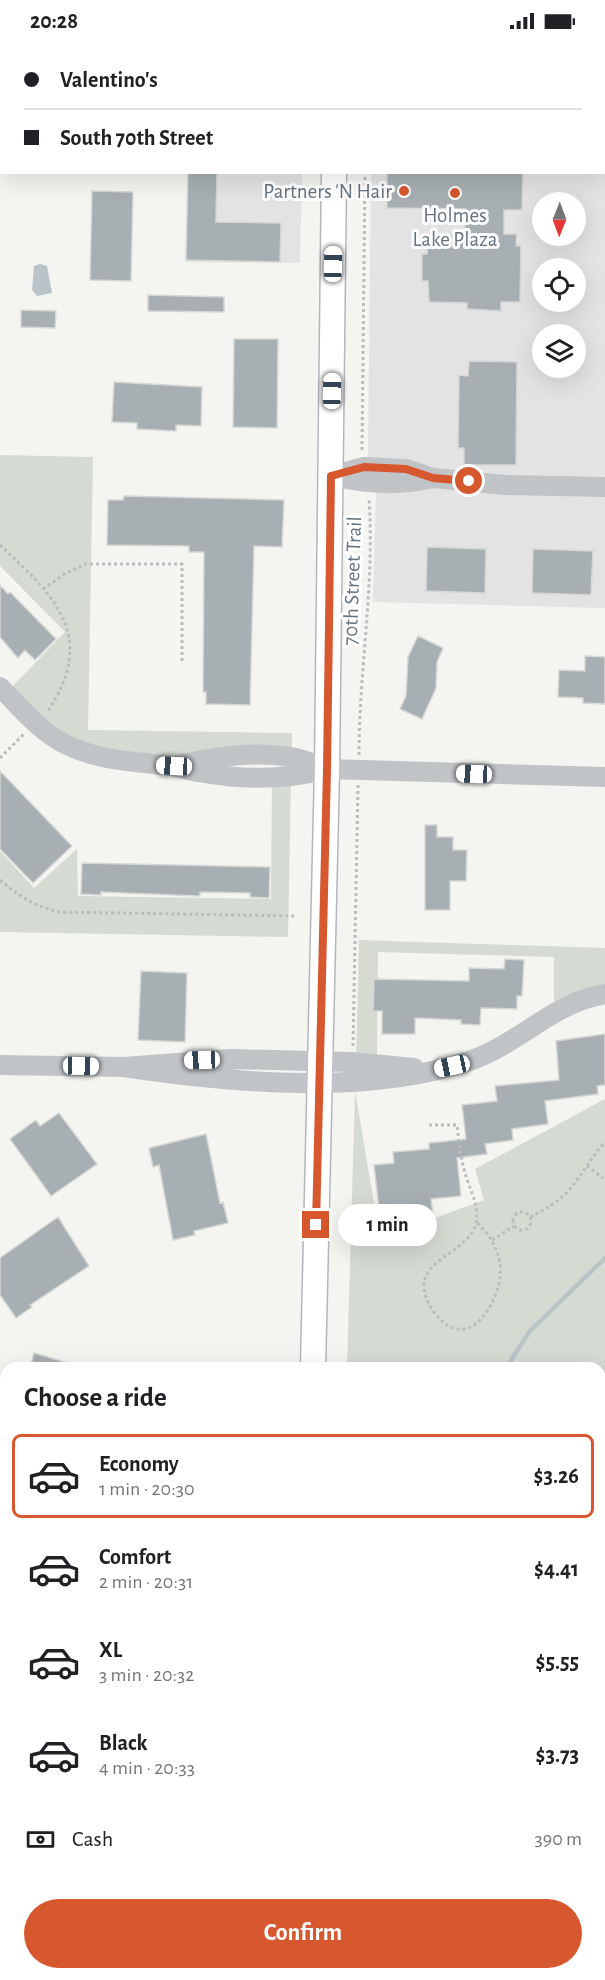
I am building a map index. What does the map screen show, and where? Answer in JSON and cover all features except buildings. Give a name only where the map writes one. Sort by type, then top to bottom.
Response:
[{"type":"main road","points":[[313,1362],[327,770],[334,174]]},
{"type":"street","points":[[331,476],[366,475],[406,469],[433,478],[520,486],[605,487]]},
{"type":"street","points":[[0,687],[36,723],[62,743],[105,760],[174,766],[228,756],[285,756],[298,758],[327,770],[605,777]]},
{"type":"street","points":[[320,1071],[385,1080],[435,1070],[488,1054],[507,1045],[567,1004],[605,993]]},
{"type":"street","points":[[0,1065],[124,1067],[225,1080],[320,1071],[352,1062],[435,1070]]},
{"type":"path","name":"70th Street Trail","points":[[352,1062],[359,705],[369,621],[370,500],[362,451],[364,174]]},
{"type":"path","points":[[0,544],[43,589],[65,621],[70,642],[58,692],[46,715],[0,758]]},
{"type":"path","points":[[43,589],[66,573],[86,564],[182,564],[182,663]]},
{"type":"path","points":[[0,880],[28,902],[40,908],[60,912],[296,916]]},
{"type":"path","points":[[429,1125],[457,1125],[466,1176],[476,1199],[476,1222],[467,1241],[442,1258],[424,1282],[424,1289],[432,1311],[454,1329],[461,1330],[478,1322],[496,1296],[501,1271],[498,1254],[492,1240],[476,1222]]},
{"type":"path","points":[[530,1217],[554,1205],[568,1194],[605,1142]]},
{"type":"path","points":[[587,1166],[603,1178]]},
{"type":"path","points":[[517,1213],[526,1213],[530,1217],[531,1223],[528,1229],[519,1230],[514,1226],[513,1218],[517,1213]]},
{"type":"path","points":[[492,1240],[514,1226]]},
{"type":"shaded area","points":[[188,174],[302,174],[300,263],[185,262]]},
{"type":"shaded area","points":[[371,174],[605,174],[605,608],[373,602],[376,494],[368,456]]},
{"type":"shaded area","points":[[40,264],[47,266],[52,293],[37,296],[32,290],[34,266]]},
{"type":"shaded area","points":[[0,455],[93,457],[88,730],[292,733],[292,757],[200,760],[83,753],[6,693],[65,632],[0,566]]},
{"type":"shaded area","points":[[272,777],[291,777],[288,937],[0,932],[0,851],[34,888],[77,849],[78,896],[271,899]]},
{"type":"shaded area","points":[[359,940],[605,948],[605,994],[554,1012],[554,957],[378,952],[377,1064],[356,1063]]},
{"type":"shaded area","points":[[355,1091],[380,1238],[484,1200],[475,1169],[605,1099],[605,1362],[347,1362]]},
{"type":"waterway","points":[[510,1362],[530,1331],[605,1258]]},
{"type":"place","name":"Partners 'N Hair","points":[[404,191]]},
{"type":"place","name":"Holmes Lake Plaza","points":[[455,193]]},
{"type":"route","points":[[316,1225],[327,770],[331,476],[364,467],[406,469],[433,478],[469,481]]}]
